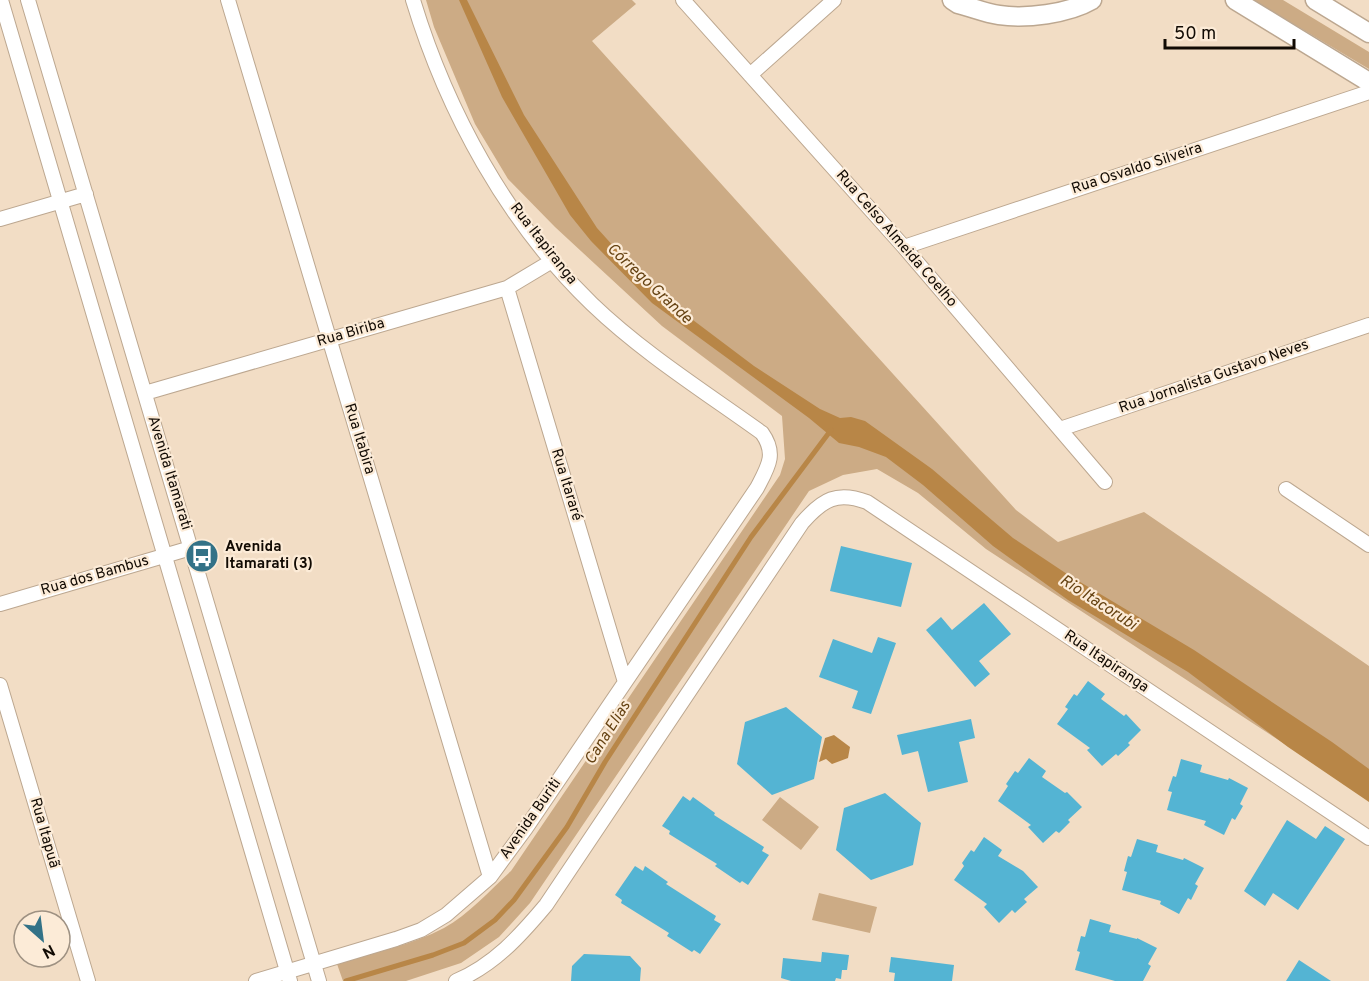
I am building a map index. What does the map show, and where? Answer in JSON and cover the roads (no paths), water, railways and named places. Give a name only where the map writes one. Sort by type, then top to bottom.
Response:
[{"type":"street","name":"Avenida Itamarati","points":[[1,0],[288,977]]},
{"type":"street","name":"Avenida Itamarati","points":[[28,0],[316,971]]},
{"type":"street","name":"Rua Itabira","points":[[228,0],[490,877]]},
{"type":"street","name":"Rua Itapiranga","points":[[413,0],[423,33],[464,126],[494,180],[552,261],[592,304],[651,354],[762,433],[769,443],[771,453]]},
{"type":"street","name":"Rua Celso Almeida Coelho","points":[[683,0],[904,247],[1105,482]]},
{"type":"street","points":[[750,75],[834,0]]},
{"type":"street","points":[[951,0],[1000,15],[1043,15],[1092,0]]},
{"type":"street","points":[[1235,0],[1369,82]]},
{"type":"street","points":[[1315,0],[1369,33]]},
{"type":"street","name":"Rua Osvaldo Silveira","points":[[904,247],[1369,92]]},
{"type":"street","points":[[0,219],[86,194]]},
{"type":"street","name":"Rua Biriba","points":[[145,393],[507,288],[552,261]]},
{"type":"street","name":"Rua Itararé","points":[[507,288],[625,682]]},
{"type":"street","name":"Rua Jornalista Gustavo Neves","points":[[1060,429],[1369,325]]},
{"type":"street","name":"Avenida Buriti","points":[[256,981],[316,971],[421,930],[446,915],[490,877],[526,828],[757,488],[767,468],[771,453]]},
{"type":"street","points":[[1286,489],[1366,540]]},
{"type":"street","name":"Rua Itapiranga","points":[[456,981],[498,957],[524,932],[546,905],[802,523],[813,510],[838,496],[852,496],[867,502],[1369,838]]},
{"type":"street","name":"Rua dos Bambus","points":[[0,604],[191,548]]},
{"type":"street","name":"Rua Itapuã","points":[[0,685],[88,981]]},
{"type":"water","points":[[459,0],[467,0],[524,115],[597,228],[634,269],[681,311],[754,366],[820,409],[840,418],[851,417],[865,421],[932,469],[1013,538],[1070,576],[1194,650],[1332,742],[1369,769],[1369,802],[1288,747],[1188,672],[1068,600],[993,546],[923,485],[886,457],[859,447],[839,443],[809,418],[652,303],[591,241],[570,215],[502,97]]},
{"type":"water","points":[[834,735],[850,747],[848,758],[832,764],[826,759],[819,762],[825,738]]},
{"type":"waterway","name":"Cana Elias","points":[[346,981],[433,955],[464,943],[495,920],[514,900],[567,827],[605,762],[751,537],[831,430]]},
{"type":"place","name":"Avenida Itamarati (3)","points":[[202,556]]},
{"type":"water label","name":"Córrego Grande","points":[[649,284]]},
{"type":"water label","name":"Rio Itacorubi","points":[[1098,603]]}]
